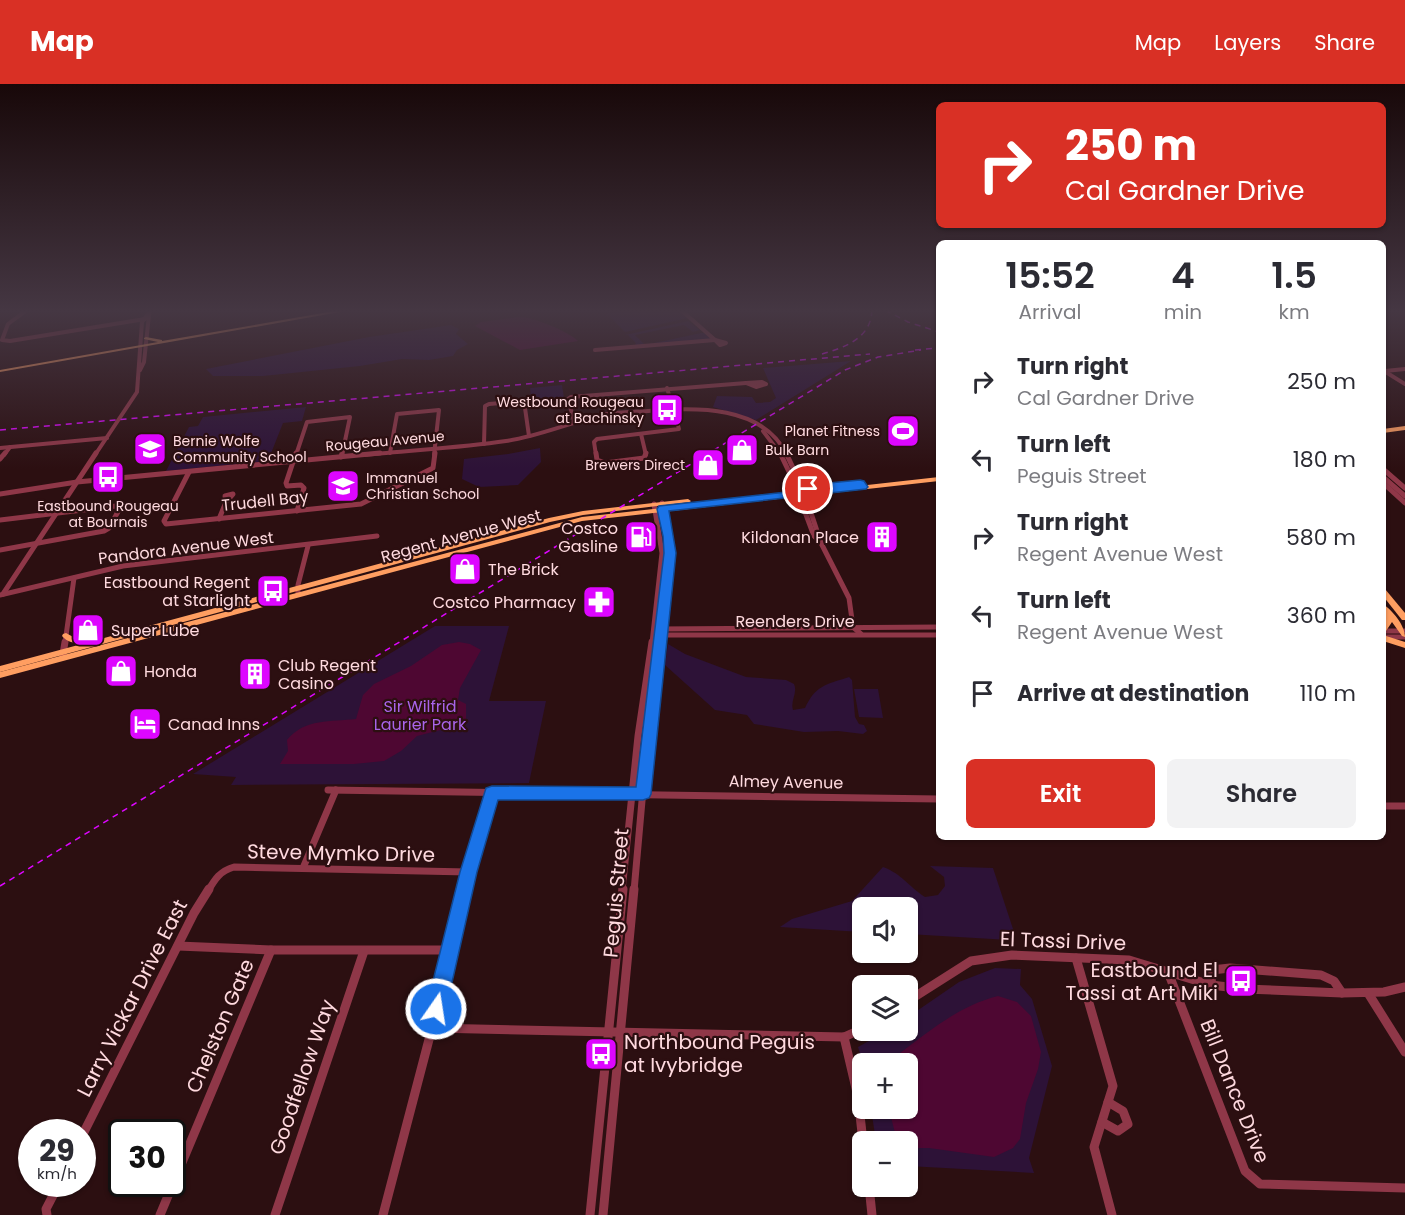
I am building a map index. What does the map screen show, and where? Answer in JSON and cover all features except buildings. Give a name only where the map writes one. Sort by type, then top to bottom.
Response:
[{"type":"main road","points":[[0,370],[40,363]]},
{"type":"main road","points":[[1386,429],[1405,427]]},
{"type":"main road","name":"Regent Avenue West","points":[[864,484],[880,485],[936,476]]},
{"type":"main road","name":"Regent Avenue West","points":[[0,675],[63,655],[298,591],[404,559],[507,534],[658,506],[923,480],[936,476]]},
{"type":"main road","name":"Regent Avenue West","points":[[0,669],[63,655],[94,643],[396,567],[507,534]]},
{"type":"main road","points":[[396,567],[404,559]]},
{"type":"main road","points":[[1386,595],[1403,615]]},
{"type":"main road","points":[[1386,610],[1405,633]]},
{"type":"main road","points":[[1386,625],[1389,614]]},
{"type":"main road","points":[[66,636],[73,640],[94,643]]},
{"type":"main road","points":[[1386,639],[1405,645]]},
{"type":"street","points":[[2,595],[138,389],[141,363]]},
{"type":"street","points":[[1386,371],[1405,369]]},
{"type":"street","points":[[1386,372],[1405,384]]},
{"type":"street","points":[[574,422],[568,399],[571,397],[745,383]]},
{"type":"street","points":[[641,435],[646,455],[641,459],[599,461],[594,442],[597,439],[679,429],[667,388]]},
{"type":"street","points":[[484,444],[485,406],[489,404],[524,401],[529,436]]},
{"type":"street","name":"Rougeau Avenue","points":[[0,494],[77,482],[484,444],[529,436],[608,414],[673,408],[701,408],[734,414],[759,428],[773,441],[801,491],[814,536],[821,543],[849,598],[853,627]]},
{"type":"street","points":[[390,453],[397,414],[419,410],[440,411],[436,448]]},
{"type":"street","points":[[297,511],[304,488],[302,485],[287,486],[286,483],[307,422],[348,417],[351,419],[341,457]]},
{"type":"street","points":[[0,448],[106,438]]},
{"type":"street","points":[[0,459],[10,447]]},
{"type":"street","name":"Trudell Bay","points":[[189,472],[164,523],[297,511],[368,501],[433,468],[436,448]]},
{"type":"street","points":[[1386,472],[1405,488]]},
{"type":"street","points":[[1386,480],[1404,500]]},
{"type":"street","points":[[1386,485],[1404,500]]},
{"type":"street","points":[[219,519],[226,501]]},
{"type":"street","points":[[0,520],[116,506],[120,508],[109,528],[104,531],[0,550]]},
{"type":"street","name":"Peguis Street","points":[[590,1215],[632,793],[670,544],[658,506]]},
{"type":"street","name":"Pandora Avenue West","points":[[2,595],[123,566],[308,546],[377,536]]},
{"type":"street","points":[[298,591],[308,546]]},
{"type":"street","points":[[63,655],[74,578]]},
{"type":"street","points":[[853,627],[861,634]]},
{"type":"street","name":"Reenders Drive","points":[[657,632],[936,627]]},
{"type":"street","points":[[1386,630],[1405,633]]},
{"type":"street","name":"Peguis Street","points":[[603,1215],[622,1033],[657,632]]},
{"type":"street","name":"Reenders Drive","points":[[657,632],[936,635]]},
{"type":"street","points":[[1386,637],[1405,633]]},
{"type":"street","name":"Almey Avenue","points":[[327,790],[936,798]]},
{"type":"street","points":[[303,868],[336,790]]},
{"type":"street","points":[[383,1215],[432,1028],[468,872],[492,793]]},
{"type":"street","points":[[1386,806],[1405,806]]},
{"type":"street","name":"Steve Mymko Drive","points":[[216,877],[224,870],[234,867],[468,872]]},
{"type":"street","name":"Larry Vickar Drive East","points":[[91,1119],[178,946],[216,877]]},
{"type":"street","points":[[178,946],[271,950],[450,950]]},
{"type":"street","name":"Chelston Gate","points":[[160,1215],[271,950]]},
{"type":"street","name":"Goodfellow Way","points":[[275,1215],[364,951]]},
{"type":"street","name":"El Tassi Drive","points":[[918,995],[971,961],[1012,955],[1129,960],[1211,985],[1245,989],[1368,993],[1405,987]]},
{"type":"street","points":[[1076,958],[1113,1086],[1094,1148],[1112,1215]]},
{"type":"street","points":[[1211,985],[1212,970],[1230,968],[1321,975],[1334,981],[1341,993]]},
{"type":"street","name":"Bill Dance Drive","points":[[1168,972],[1245,1171],[1251,1178],[1260,1184],[1405,1188]]},
{"type":"street","points":[[1368,993],[1405,1052]]},
{"type":"street","points":[[432,1028],[844,1037],[852,1033]]},
{"type":"street","points":[[844,1037],[858,1097],[862,1131]]},
{"type":"street","points":[[1102,1122],[1118,1131],[1128,1124],[1123,1111],[1108,1102]]},
{"type":"street","points":[[47,1215],[46,1209],[52,1197]]},
{"type":"street","points":[[870,1197],[872,1215]]},
{"type":"green space","points":[[238,363],[379,363],[263,376],[213,376],[206,369]]},
{"type":"green space","points":[[848,363],[756,420],[713,407],[717,396],[752,397],[756,403],[770,402],[776,398],[763,368]]},
{"type":"green space","points":[[562,385],[564,398],[534,401],[531,397],[530,388]]},
{"type":"green space","points":[[306,407],[302,421],[283,423],[268,461],[166,471],[189,427],[198,426],[203,417]]},
{"type":"green space","points":[[540,448],[541,462],[518,485],[479,487],[462,479],[464,459]]},
{"type":"green space","name":"Sir Wilfrid Laurier Park","points":[[435,626],[509,626],[489,701],[546,701],[529,783],[231,785],[236,777],[193,774]]},
{"type":"green space","points":[[668,644],[685,654],[746,677],[786,680],[794,684],[793,710],[805,708],[817,690],[822,687],[849,677],[852,680],[855,717],[867,731],[863,734],[838,731],[804,732],[754,724],[747,715],[715,710],[665,665]]},
{"type":"green space","points":[[854,689],[878,689],[883,718],[859,717]]},
{"type":"green space","points":[[930,866],[993,868],[1014,932],[1009,940],[918,935],[918,897],[856,897],[883,867],[895,873],[925,897],[938,895],[945,886],[944,877]]},
{"type":"green space","points":[[852,901],[852,931],[780,927],[792,919]]},
{"type":"green space","points":[[995,968],[1021,969],[1020,985],[1032,999],[1052,1066],[1029,1158],[1034,1173],[918,1167],[918,1131],[874,1131],[873,1119],[918,1119],[918,1053],[860,1053],[858,1047],[869,1041],[918,1041],[918,1010],[959,982]]},
{"type":"shaded area","points":[[459,642],[470,644],[481,650],[460,688],[458,700],[466,704],[466,719],[460,725],[417,736],[401,751],[384,761],[354,764],[280,764],[288,751],[287,740],[294,733],[310,724],[356,719],[363,695],[374,684],[411,666],[442,645]]},
{"type":"shaded area","points":[[998,996],[1017,1002],[1031,1016],[1041,1052],[1038,1069],[1026,1103],[1020,1139],[1013,1148],[994,1157],[918,1148],[918,1131],[894,1131],[892,1119],[918,1119],[918,1053],[900,1053],[934,1027],[984,1000]]},
{"type":"railway","points":[[0,430],[769,363]]},
{"type":"railway","points":[[0,886],[845,370],[863,363]]},
{"type":"place","name":"Westbound Rougeau at Bachinsky","points":[[667,410]]},
{"type":"place","name":"Planet Fitness","points":[[903,431]]},
{"type":"place","name":"Bernie Wolfe Community School","points":[[150,449]]},
{"type":"place","name":"Bulk Barn","points":[[742,450]]},
{"type":"place","name":"Brewers Direct","points":[[708,465]]},
{"type":"place","name":"Eastbound Rougeau at Bournais","points":[[108,477]]},
{"type":"place","name":"Immanuel Christian School","points":[[343,486]]},
{"type":"place","name":"Costco Gasline","points":[[641,537]]},
{"type":"place","name":"Kildonan Place","points":[[882,537]]},
{"type":"place","name":"The Brick","points":[[465,569]]},
{"type":"place","name":"Eastbound Regent at Starlight","points":[[273,591]]},
{"type":"place","name":"Costco Pharmacy","points":[[599,602]]},
{"type":"place","name":"Super Lube","points":[[88,630]]},
{"type":"place","name":"Honda","points":[[121,671]]},
{"type":"place","name":"Club Regent Casino","points":[[255,674]]},
{"type":"place","name":"Canad Inns","points":[[145,724]]},
{"type":"place","name":"Eastbound El Tassi at Art Miki","points":[[1241,981]]},
{"type":"place","name":"Northbound Peguis at Ivybridge","points":[[601,1054]]},
{"type":"route","points":[[436,1009],[468,872],[492,793],[643,794],[670,553],[663,509],[863,487],[860,483],[808,489]]}]
